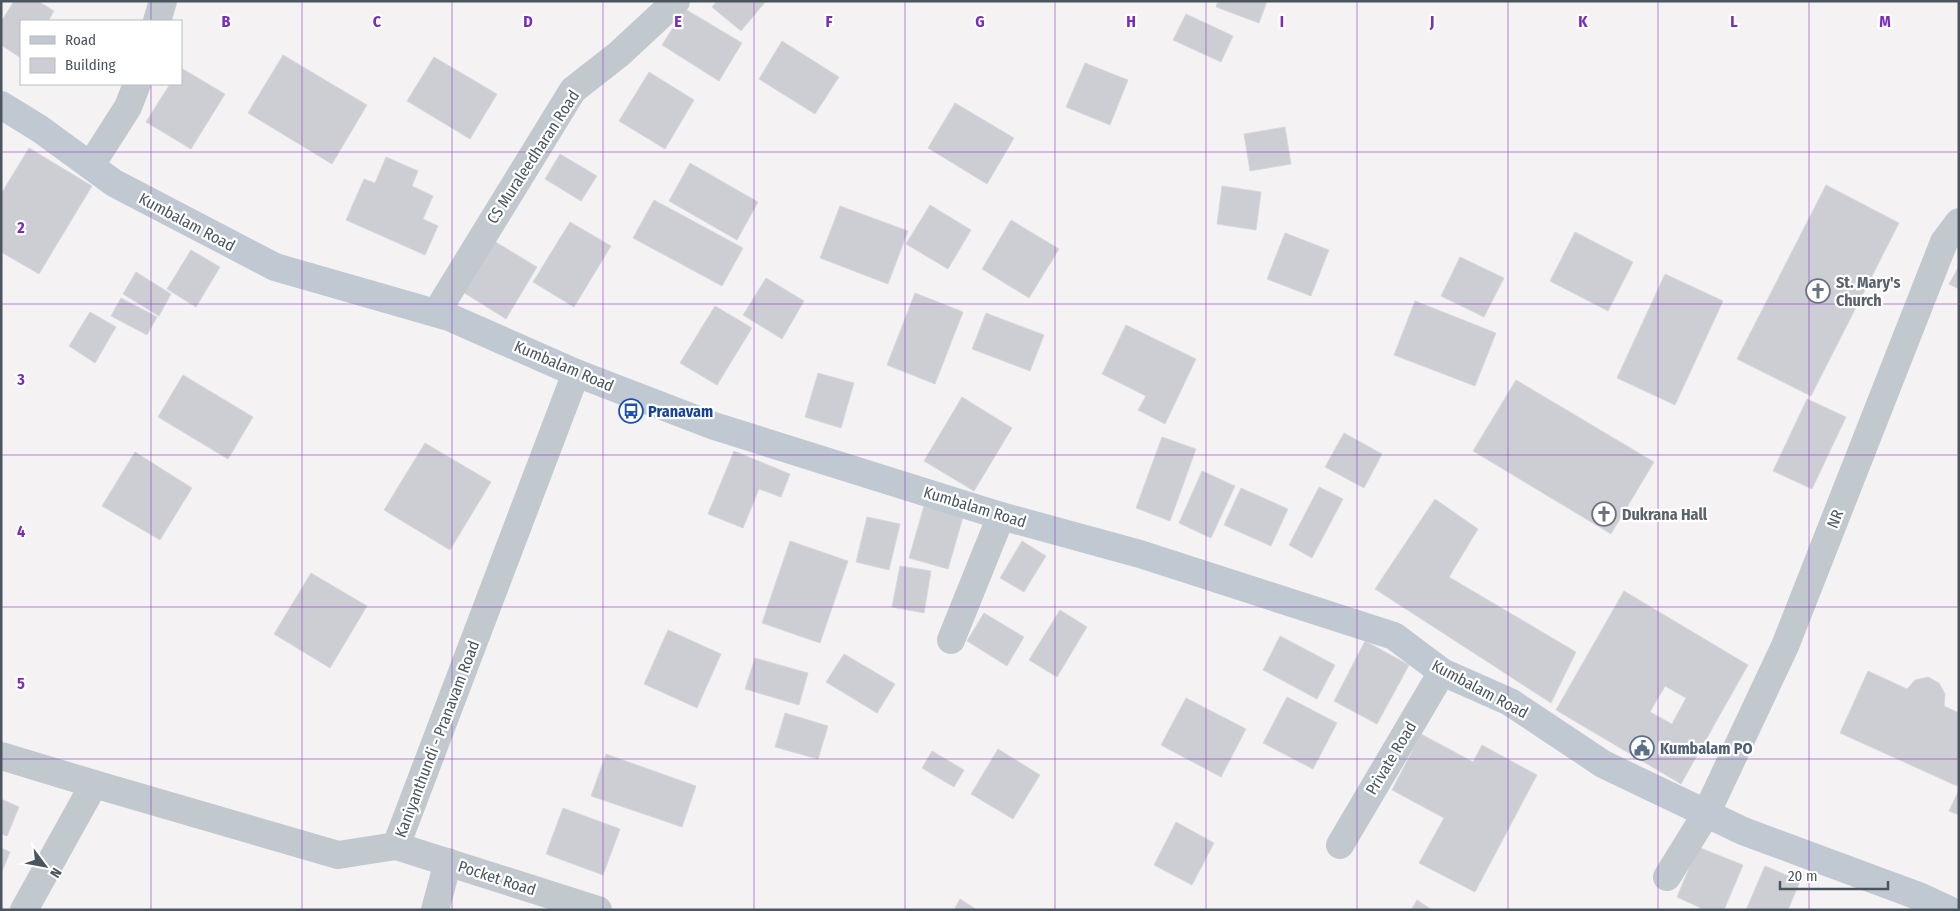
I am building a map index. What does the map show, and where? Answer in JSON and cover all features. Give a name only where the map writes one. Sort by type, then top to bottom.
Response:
[{"type":"main road","name":"Kumbalam Road","points":[[1,105],[91,165],[114,183],[275,267],[436,313],[576,373],[714,426],[1001,516],[1140,554],[1394,636],[1442,672],[1510,702],[1603,764],[1743,831],[1944,909]]},
{"type":"street","points":[[158,20],[163,1]]},
{"type":"street","name":"CS Muraleedharan Road","points":[[436,313],[573,90],[619,54],[676,1]]},
{"type":"street","points":[[91,165],[128,108],[136,85]]},
{"type":"street","name":"NR","points":[[1667,877],[1706,814],[1785,646],[1944,242],[1959,222]]},
{"type":"street","name":"Kaniyanthundi - Pranavam Road","points":[[1,756],[338,855],[396,846],[576,373]]},
{"type":"street","points":[[952,640],[1001,516]]},
{"type":"street","name":"Private Road","points":[[1340,845],[1442,672]]},
{"type":"street","points":[[24,910],[94,784]]},
{"type":"street","name":"Pocket Road","points":[[396,846],[598,910]]},
{"type":"street","name":"Pocket Road","points":[[435,910],[448,862]]},
{"type":"building","points":[[14,1],[38,1],[54,11],[49,20],[20,20],[20,57],[1,45],[1,22]]},
{"type":"building","points":[[717,1],[766,1],[741,31],[712,7]]},
{"type":"building","points":[[1218,1],[1267,1],[1259,23],[1216,7]]},
{"type":"building","points":[[685,9],[742,43],[719,81],[662,45]]},
{"type":"building","points":[[1186,14],[1233,36],[1221,62],[1173,40]]},
{"type":"building","points":[[782,41],[839,77],[815,114],[759,79]]},
{"type":"building","points":[[283,55],[367,105],[332,164],[248,113]]},
{"type":"building","points":[[434,57],[497,94],[470,139],[407,101]]},
{"type":"building","points":[[1085,63],[1128,80],[1110,125],[1066,107]]},
{"type":"building","points":[[182,69],[225,94],[191,149],[146,122],[169,85],[182,85]]},
{"type":"building","points":[[649,72],[694,100],[665,149],[619,121]]},
{"type":"building","points":[[955,103],[1014,138],[987,184],[928,148]]},
{"type":"building","points":[[1285,127],[1291,164],[1250,171],[1244,134]]},
{"type":"building","points":[[29,148],[92,186],[39,274],[1,252],[1,194]]},
{"type":"building","points":[[560,154],[597,176],[581,201],[545,179]]},
{"type":"building","points":[[386,157],[418,171],[412,186],[433,196],[423,219],[438,226],[425,255],[346,220],[364,179],[375,183]]},
{"type":"building","points":[[690,163],[758,202],[737,240],[669,201]]},
{"type":"building","name":"St. Mary's Church","points":[[1826,185],[1899,223],[1811,396],[1737,359]]},
{"type":"building","points":[[1222,186],[1261,192],[1256,230],[1217,224]]},
{"type":"building","points":[[654,200],[743,248],[722,286],[633,238]]},
{"type":"building","points":[[930,205],[971,230],[948,269],[906,244]]},
{"type":"building","points":[[840,206],[908,231],[888,284],[820,258]]},
{"type":"building","points":[[1011,220],[1059,249],[1029,298],[982,269]]},
{"type":"building","points":[[570,222],[611,246],[574,307],[533,282]]},
{"type":"building","points":[[1575,232],[1633,262],[1608,311],[1550,281]]},
{"type":"building","points":[[1285,233],[1329,250],[1311,296],[1267,279]]},
{"type":"building","points":[[494,241],[537,267],[506,319],[463,292]]},
{"type":"building","points":[[191,250],[220,267],[196,307],[167,289]]},
{"type":"building","points":[[1460,257],[1504,278],[1484,317],[1441,296]]},
{"type":"building","points":[[1959,266],[1959,289],[1949,284]]},
{"type":"building","points":[[136,272],[171,294],[159,316],[123,294]]},
{"type":"building","points":[[1665,274],[1723,301],[1675,405],[1617,378]]},
{"type":"building","points":[[766,278],[804,301],[782,339],[743,315]]},
{"type":"building","points":[[915,293],[963,312],[935,384],[887,365]]},
{"type":"building","points":[[121,298],[157,317],[147,335],[111,316]]},
{"type":"building","points":[[1415,301],[1496,333],[1475,386],[1394,355]]},
{"type":"building","points":[[715,306],[752,328],[717,385],[680,363]]},
{"type":"building","points":[[90,312],[116,327],[95,363],[69,346]]},
{"type":"building","points":[[986,313],[1044,335],[1030,371],[972,349]]},
{"type":"building","points":[[1126,325],[1196,359],[1165,424],[1138,410],[1146,396],[1102,374]]},
{"type":"building","points":[[818,373],[854,383],[841,428],[805,417]]},
{"type":"building","points":[[183,375],[253,417],[228,459],[158,417]]},
{"type":"building","points":[[1516,380],[1654,462],[1611,534],[1473,451]]},
{"type":"building","points":[[962,397],[1012,428],[974,491],[924,461]]},
{"type":"building","points":[[1807,399],[1846,417],[1812,489],[1773,471]]},
{"type":"building","points":[[1344,433],[1382,454],[1364,488],[1325,467]]},
{"type":"building","points":[[1162,437],[1196,449],[1170,521],[1136,508]]},
{"type":"building","points":[[425,443],[491,482],[450,550],[384,510]]},
{"type":"building","points":[[734,451],[790,474],[781,497],[759,489],[743,528],[708,514]]},
{"type":"building","points":[[135,452],[192,488],[160,540],[102,506]]},
{"type":"building","points":[[1202,471],[1235,486],[1211,538],[1179,523]]},
{"type":"building","points":[[1319,487],[1343,499],[1312,558],[1289,545]]},
{"type":"building","points":[[1241,488],[1288,509],[1271,546],[1224,525]]},
{"type":"building","points":[[1435,499],[1478,529],[1449,577],[1576,652],[1551,703],[1375,589]]},
{"type":"building","points":[[924,506],[963,517],[948,569],[909,558]]},
{"type":"building","points":[[867,517],[900,524],[889,570],[856,562]]},
{"type":"building","points":[[790,541],[848,561],[820,643],[762,623]]},
{"type":"building","points":[[1022,541],[1046,556],[1024,592],[1000,578]]},
{"type":"building","points":[[900,566],[931,571],[924,613],[892,607]]},
{"type":"building","points":[[311,573],[367,606],[330,668],[274,634]]},
{"type":"building","points":[[1624,591],[1748,665],[1681,784],[1556,710]],"holes":[[[1665,686],[1686,698],[1672,724],[1650,712]]]},
{"type":"building","points":[[1060,610],[1087,627],[1057,677],[1029,660]]},
{"type":"building","points":[[984,613],[1024,637],[1007,666],[967,641]]},
{"type":"building","points":[[668,630],[721,654],[697,708],[644,684]]},
{"type":"building","points":[[1280,636],[1335,665],[1317,699],[1263,670]]},
{"type":"building","points":[[1365,641],[1409,665],[1377,724],[1334,701]]},
{"type":"building","points":[[844,654],[895,684],[877,713],[826,682]]},
{"type":"building","points":[[755,658],[808,673],[799,705],[745,689]]},
{"type":"building","points":[[1868,671],[1907,689],[1915,680],[1928,677],[1939,683],[1945,694],[1944,706],[1959,713],[1959,781],[1957,786],[1840,733]]},
{"type":"building","points":[[1287,697],[1337,723],[1313,769],[1263,743]]},
{"type":"building","points":[[1186,698],[1246,729],[1221,777],[1161,745]]},
{"type":"building","points":[[785,713],[828,726],[818,759],[775,747]]},
{"type":"building","points":[[1421,734],[1473,762],[1482,745],[1537,775],[1475,892],[1419,863],[1444,818],[1392,790]]},
{"type":"building","points":[[998,749],[1040,775],[1013,819],[971,794]]},
{"type":"building","points":[[932,751],[964,770],[954,787],[922,768]]},
{"type":"building","points":[[606,754],[696,786],[682,827],[591,796]]},
{"type":"building","points":[[1959,790],[1959,815],[1949,811]]},
{"type":"building","points":[[1,799],[19,807],[7,836],[1,834]]},
{"type":"building","points":[[563,808],[620,829],[603,875],[546,854]]},
{"type":"building","points":[[1176,822],[1214,843],[1192,885],[1154,865]]},
{"type":"building","points":[[1698,847],[1743,865],[1724,910],[1705,910],[1677,897]]},
{"type":"building","points":[[1,848],[10,852],[1,874]]},
{"type":"building","points":[[1765,866],[1800,881],[1788,910],[1746,910]]},
{"type":"building","points":[[960,899],[977,910],[954,910]]},
{"type":"building","points":[[1417,900],[1432,910],[1411,910]]},
{"type":"place","name":"St. Mary's Church","points":[[1818,291]]},
{"type":"place","name":"Pranavam","points":[[631,411]]},
{"type":"place","name":"Dukrana Hall","points":[[1604,514]]},
{"type":"place","name":"Kumbalam PO","points":[[1642,748]]}]
